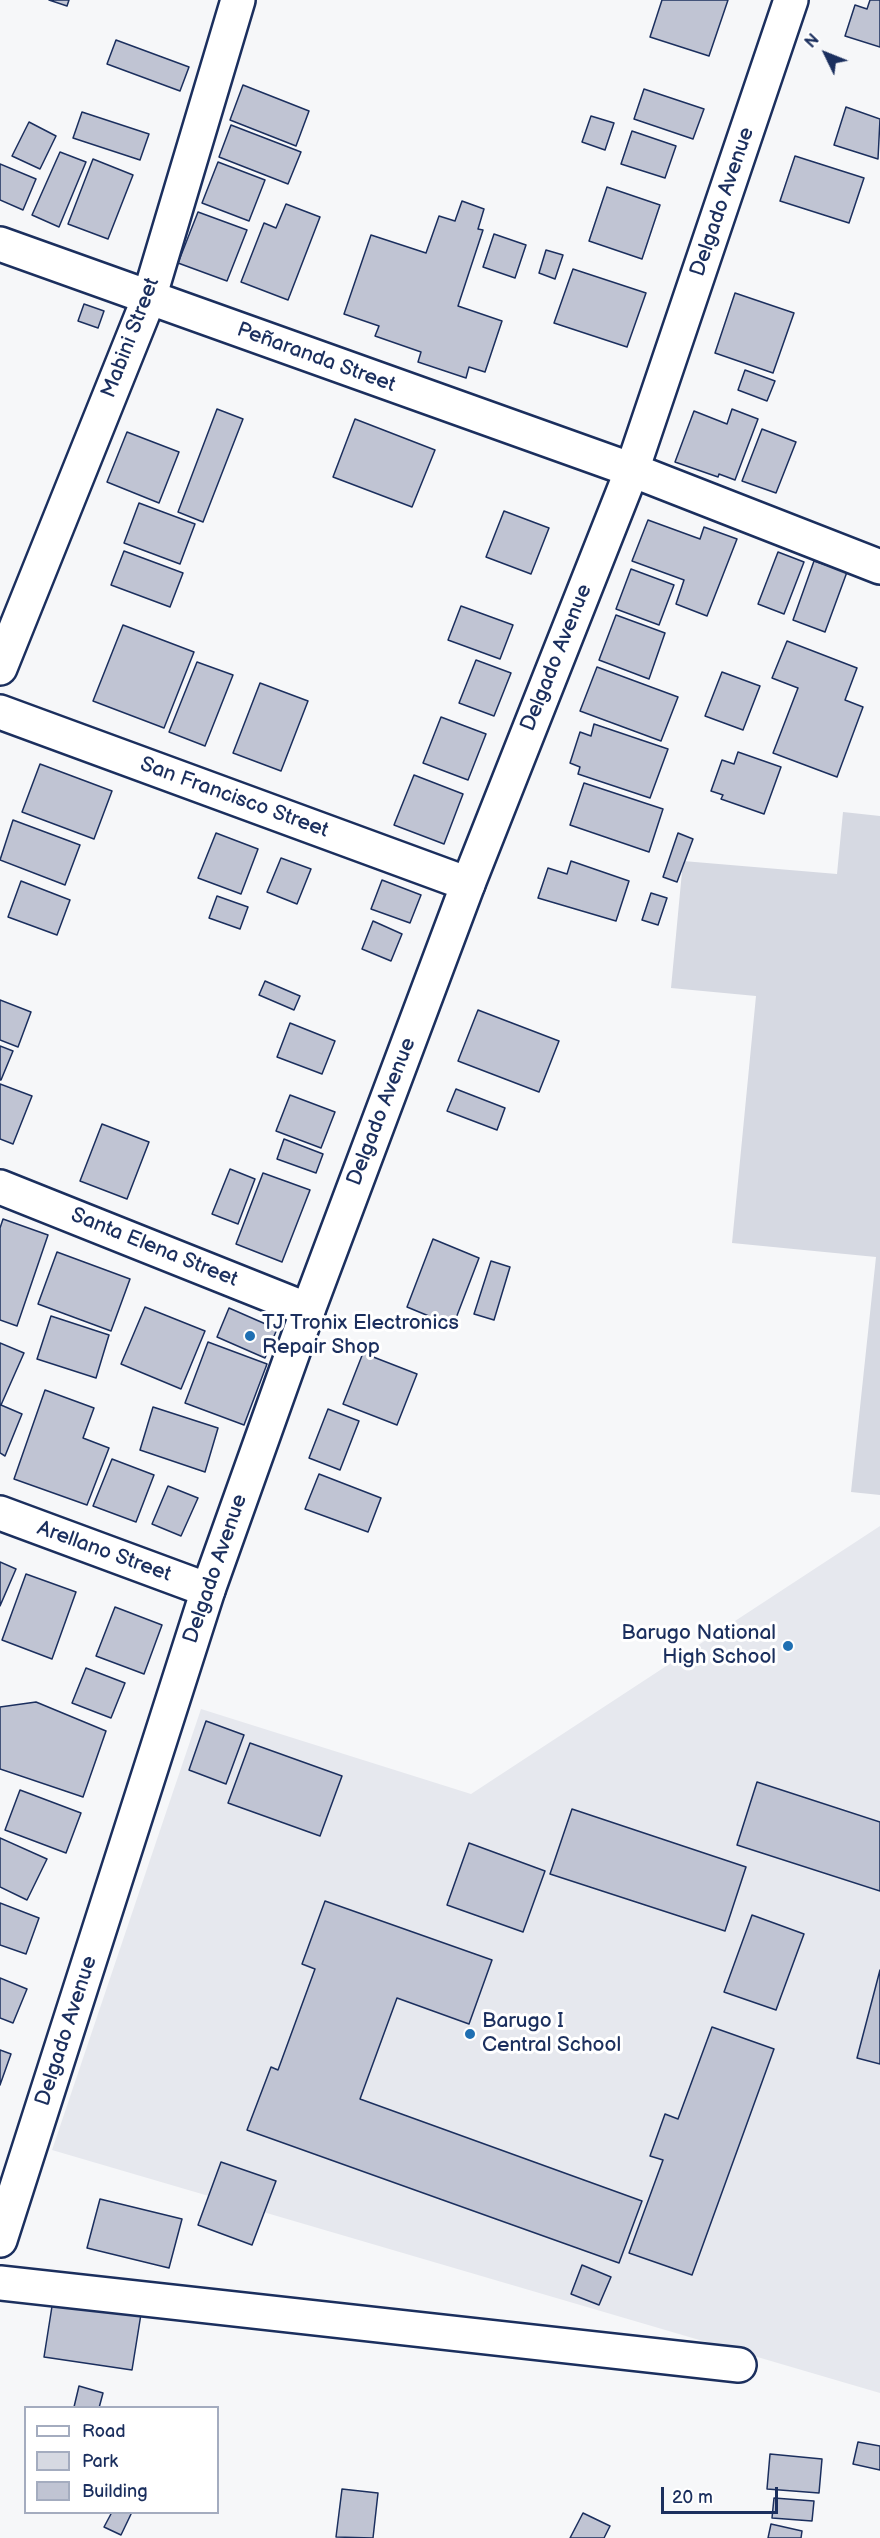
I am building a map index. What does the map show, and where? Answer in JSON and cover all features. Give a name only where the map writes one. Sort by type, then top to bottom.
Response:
[{"type":"street","name":"Mabini Street","points":[[0,668],[149,298],[238,0]]},
{"type":"street","name":"Delgado Avenue","points":[[1,2236],[208,1590],[308,1310],[468,884],[632,470],[791,0]]},
{"type":"street","name":"Peñaranda Street","points":[[0,244],[632,470],[880,567]]},
{"type":"street","name":"San Francisco Street","points":[[0,712],[468,884]]},
{"type":"street","name":"Santa Elena Street","points":[[0,1187],[308,1310]]},
{"type":"street","name":"Arellano Street","points":[[0,1513],[208,1590]]},
{"type":"street","points":[[0,2283],[739,2365]]},
{"type":"shaded area","name":"Barugo I Central School","points":[[880,1526],[880,2393],[52,2150],[201,1709],[471,1794]]},
{"type":"green space","points":[[843,812],[880,816],[880,1495],[851,1492],[876,1257],[732,1243],[756,996],[671,988],[683,861],[837,874]]},
{"type":"building","points":[[49,0],[69,0],[67,6]]},
{"type":"building","points":[[662,0],[728,0],[709,56],[650,37]]},
{"type":"building","points":[[870,0],[880,0],[880,47],[845,36],[855,5],[867,9]]},
{"type":"building","points":[[116,40],[189,67],[180,91],[107,64]]},
{"type":"building","points":[[243,85],[309,111],[296,146],[230,120]]},
{"type":"building","points":[[644,89],[704,109],[693,139],[634,119]]},
{"type":"building","points":[[846,107],[880,119],[878,159],[834,145]]},
{"type":"building","points":[[82,112],[149,134],[140,160],[73,138]]},
{"type":"building","points":[[591,116],[614,123],[605,150],[582,142]]},
{"type":"building","points":[[29,122],[56,136],[40,169],[12,156]]},
{"type":"building","points":[[231,125],[301,152],[288,184],[219,157]]},
{"type":"building","points":[[632,131],[676,146],[665,178],[621,164]]},
{"type":"building","points":[[60,152],[86,162],[59,227],[32,215]]},
{"type":"building","points":[[795,156],[864,178],[849,223],[780,201]]},
{"type":"building","points":[[93,159],[133,175],[108,239],[68,224]]},
{"type":"building","points":[[218,162],[265,180],[249,221],[202,203]]},
{"type":"building","points":[[0,164],[36,179],[23,210],[0,200]]},
{"type":"building","points":[[607,187],[660,205],[642,259],[589,241]]},
{"type":"building","points":[[462,201],[484,209],[478,229],[483,230],[458,306],[502,321],[485,372],[469,367],[466,378],[418,362],[421,352],[375,336],[379,326],[344,314],[371,235],[426,253],[439,216],[455,221]]},
{"type":"building","points":[[286,204],[320,217],[288,300],[241,282],[264,223],[276,228]]},
{"type":"building","points":[[198,212],[247,230],[227,281],[178,263]]},
{"type":"building","points":[[494,234],[526,245],[515,278],[483,267]]},
{"type":"building","points":[[546,250],[563,255],[555,279],[539,273]]},
{"type":"building","points":[[573,269],[646,293],[627,347],[554,323]]},
{"type":"building","points":[[735,293],[794,313],[773,373],[715,353]]},
{"type":"building","points":[[84,304],[104,311],[98,328],[78,321]]},
{"type":"building","points":[[745,370],[775,381],[767,401],[738,390]]},
{"type":"building","points":[[217,409],[243,419],[203,522],[178,512]]},
{"type":"building","points":[[732,409],[758,419],[735,480],[719,474],[718,477],[675,462],[694,411],[727,424]]},
{"type":"building","points":[[355,419],[435,450],[412,507],[333,477]]},
{"type":"building","points":[[762,429],[796,442],[776,493],[742,481]]},
{"type":"building","points":[[127,432],[179,452],[159,503],[107,482]]},
{"type":"building","points":[[139,503],[195,524],[180,564],[124,543]]},
{"type":"building","points":[[504,511],[549,528],[531,574],[486,557]]},
{"type":"building","points":[[648,520],[700,539],[704,527],[737,539],[707,616],[676,604],[684,580],[632,561]]},
{"type":"building","points":[[124,551],[183,573],[170,607],[111,585]]},
{"type":"building","points":[[778,552],[804,562],[784,614],[758,604]]},
{"type":"building","points":[[814,561],[847,572],[825,632],[793,620]]},
{"type":"building","points":[[631,569],[674,585],[659,625],[616,609]]},
{"type":"building","points":[[461,606],[513,625],[500,659],[448,640]]},
{"type":"building","points":[[616,615],[665,633],[649,679],[599,660]]},
{"type":"building","points":[[123,625],[194,652],[164,728],[93,701]]},
{"type":"building","points":[[787,641],[857,668],[845,700],[863,707],[837,777],[773,753],[798,688],[772,678]]},
{"type":"building","points":[[476,660],[511,673],[494,716],[459,703]]},
{"type":"building","points":[[197,662],[233,675],[205,746],[169,732]]},
{"type":"building","points":[[597,667],[678,697],[661,741],[580,711]]},
{"type":"building","points":[[722,672],[760,686],[743,730],[705,716]]},
{"type":"building","points":[[260,683],[308,701],[281,771],[233,753]]},
{"type":"building","points":[[441,717],[486,734],[468,780],[423,763]]},
{"type":"building","points":[[594,724],[668,749],[650,798],[578,774],[580,767],[570,763],[580,732],[591,736]]},
{"type":"building","points":[[738,752],[781,767],[764,814],[721,799],[723,795],[711,791],[722,760],[734,764]]},
{"type":"building","points":[[40,764],[112,791],[94,839],[22,812]]},
{"type":"building","points":[[414,775],[463,794],[444,844],[394,825]]},
{"type":"building","points":[[584,783],[663,809],[649,852],[570,825]]},
{"type":"building","points":[[13,820],[80,845],[65,885],[0,860]]},
{"type":"building","points":[[216,833],[258,849],[241,894],[198,878]]},
{"type":"building","points":[[678,833],[693,839],[677,882],[663,877]]},
{"type":"building","points":[[281,858],[311,869],[297,904],[267,892]]},
{"type":"building","points":[[571,861],[629,881],[616,921],[538,898],[548,868],[567,874]]},
{"type":"building","points":[[382,880],[421,895],[410,923],[371,909]]},
{"type":"building","points":[[21,881],[70,900],[57,935],[8,917]]},
{"type":"building","points":[[651,893],[667,898],[658,925],[642,920]]},
{"type":"building","points":[[217,896],[248,907],[240,929],[209,918]]},
{"type":"building","points":[[373,921],[402,934],[391,961],[362,949]]},
{"type":"building","points":[[265,981],[300,996],[294,1010],[259,995]]},
{"type":"building","points":[[0,1000],[31,1012],[18,1047],[0,1040]]},
{"type":"building","points":[[478,1010],[559,1041],[539,1092],[458,1061]]},
{"type":"building","points":[[290,1023],[335,1041],[322,1074],[277,1057]]},
{"type":"building","points":[[0,1046],[13,1051],[1,1080],[0,1080]]},
{"type":"building","points":[[0,1084],[32,1096],[13,1144],[0,1139]]},
{"type":"building","points":[[456,1089],[505,1108],[497,1130],[447,1111]]},
{"type":"building","points":[[290,1095],[335,1112],[321,1148],[276,1131]]},
{"type":"building","points":[[102,1124],[149,1142],[127,1199],[80,1181]]},
{"type":"building","points":[[284,1139],[323,1154],[316,1173],[277,1159]]},
{"type":"building","points":[[230,1169],[255,1179],[238,1224],[212,1214]]},
{"type":"building","points":[[263,1173],[310,1190],[282,1262],[236,1244]]},
{"type":"building","points":[[3,1219],[48,1235],[17,1326],[0,1320],[0,1228]]},
{"type":"building","points":[[433,1239],[479,1258],[453,1326],[407,1307]]},
{"type":"building","points":[[57,1252],[130,1279],[111,1331],[38,1304]]},
{"type":"building","points":[[491,1261],[510,1267],[494,1320],[474,1314]]},
{"type":"building","points":[[145,1307],[205,1331],[181,1389],[121,1364]]},
{"type":"building","points":[[229,1308],[277,1329],[265,1358],[217,1337]]},
{"type":"building","points":[[51,1316],[109,1335],[96,1378],[37,1359]]},
{"type":"building","points":[[208,1342],[267,1364],[244,1425],[185,1403]]},
{"type":"building","points":[[0,1343],[24,1353],[1,1405],[22,1414],[5,1456],[0,1453]]},
{"type":"building","points":[[363,1353],[417,1374],[397,1425],[343,1404]]},
{"type":"building","points":[[45,1390],[94,1408],[83,1438],[109,1448],[87,1505],[14,1479]]},
{"type":"building","points":[[153,1407],[218,1428],[205,1472],[140,1450]]},
{"type":"building","points":[[328,1409],[359,1421],[340,1470],[309,1458]]},
{"type":"building","points":[[112,1459],[154,1475],[136,1522],[93,1506]]},
{"type":"building","points":[[319,1474],[381,1498],[368,1532],[305,1509]]},
{"type":"building","points":[[168,1486],[198,1498],[181,1536],[152,1524]]},
{"type":"building","points":[[0,1562],[16,1569],[0,1606]]},
{"type":"building","points":[[26,1574],[76,1592],[52,1659],[2,1640]]},
{"type":"building","points":[[115,1607],[162,1625],[144,1674],[96,1656]]},
{"type":"building","points":[[86,1668],[125,1683],[111,1718],[72,1703]]},
{"type":"building","points":[[36,1702],[106,1731],[83,1797],[0,1769],[0,1707]]},
{"type":"building","points":[[206,1721],[244,1735],[226,1784],[189,1770]]},
{"type":"building","points":[[250,1743],[342,1776],[320,1836],[228,1803]]},
{"type":"building","points":[[757,1782],[880,1822],[880,1891],[737,1845]]},
{"type":"building","points":[[20,1790],[81,1813],[66,1853],[5,1830]]},
{"type":"building","points":[[572,1809],[746,1867],[725,1931],[550,1874]]},
{"type":"building","points":[[0,1838],[47,1859],[27,1900],[0,1887]]},
{"type":"building","points":[[469,1843],[545,1871],[523,1932],[447,1905]]},
{"type":"building","points":[[325,1901],[492,1960],[469,2024],[397,1998],[360,2099],[642,2201],[619,2263],[247,2130],[271,2067],[278,2070],[315,1969],[302,1964]]},
{"type":"building","points":[[0,1903],[39,1918],[26,1954],[0,1945]]},
{"type":"building","points":[[752,1915],[804,1934],[776,2010],[724,1992]]},
{"type":"building","points":[[880,1970],[880,2064],[857,2058]]},
{"type":"building","points":[[0,1978],[27,1989],[13,2023],[0,2018]]},
{"type":"building","points":[[712,2027],[774,2049],[692,2275],[629,2253],[663,2160],[650,2156],[665,2114],[678,2119]]},
{"type":"building","points":[[0,2050],[11,2054],[0,2085]]},
{"type":"building","points":[[221,2162],[276,2181],[252,2245],[198,2225]]},
{"type":"building","points":[[100,2199],[182,2219],[169,2268],[87,2248]]},
{"type":"building","points":[[582,2265],[611,2277],[599,2305],[571,2294]]},
{"type":"building","points":[[53,2300],[141,2314],[132,2370],[44,2357]]},
{"type":"building","points":[[79,2386],[103,2393],[100,2406],[74,2406]]},
{"type":"building","points":[[858,2442],[880,2446],[880,2470],[853,2464]]},
{"type":"building","points":[[770,2454],[822,2459],[819,2493],[767,2489]]},
{"type":"building","points":[[342,2489],[378,2493],[373,2538],[336,2537]]},
{"type":"building","points":[[774,2498],[814,2501],[812,2521],[772,2518]]},
{"type":"building","points":[[583,2513],[610,2526],[604,2538],[570,2538]]},
{"type":"building","points":[[111,2514],[131,2514],[121,2535],[104,2527]]},
{"type":"building","points":[[771,2524],[802,2531],[801,2538],[768,2538]]},
{"type":"place","name":"TJ Tronix Electronics Repair Shop","points":[[250,1336]]},
{"type":"place","name":"Barugo National High School","points":[[788,1646]]},
{"type":"place","name":"Barugo I Central School","points":[[470,2034]]}]
